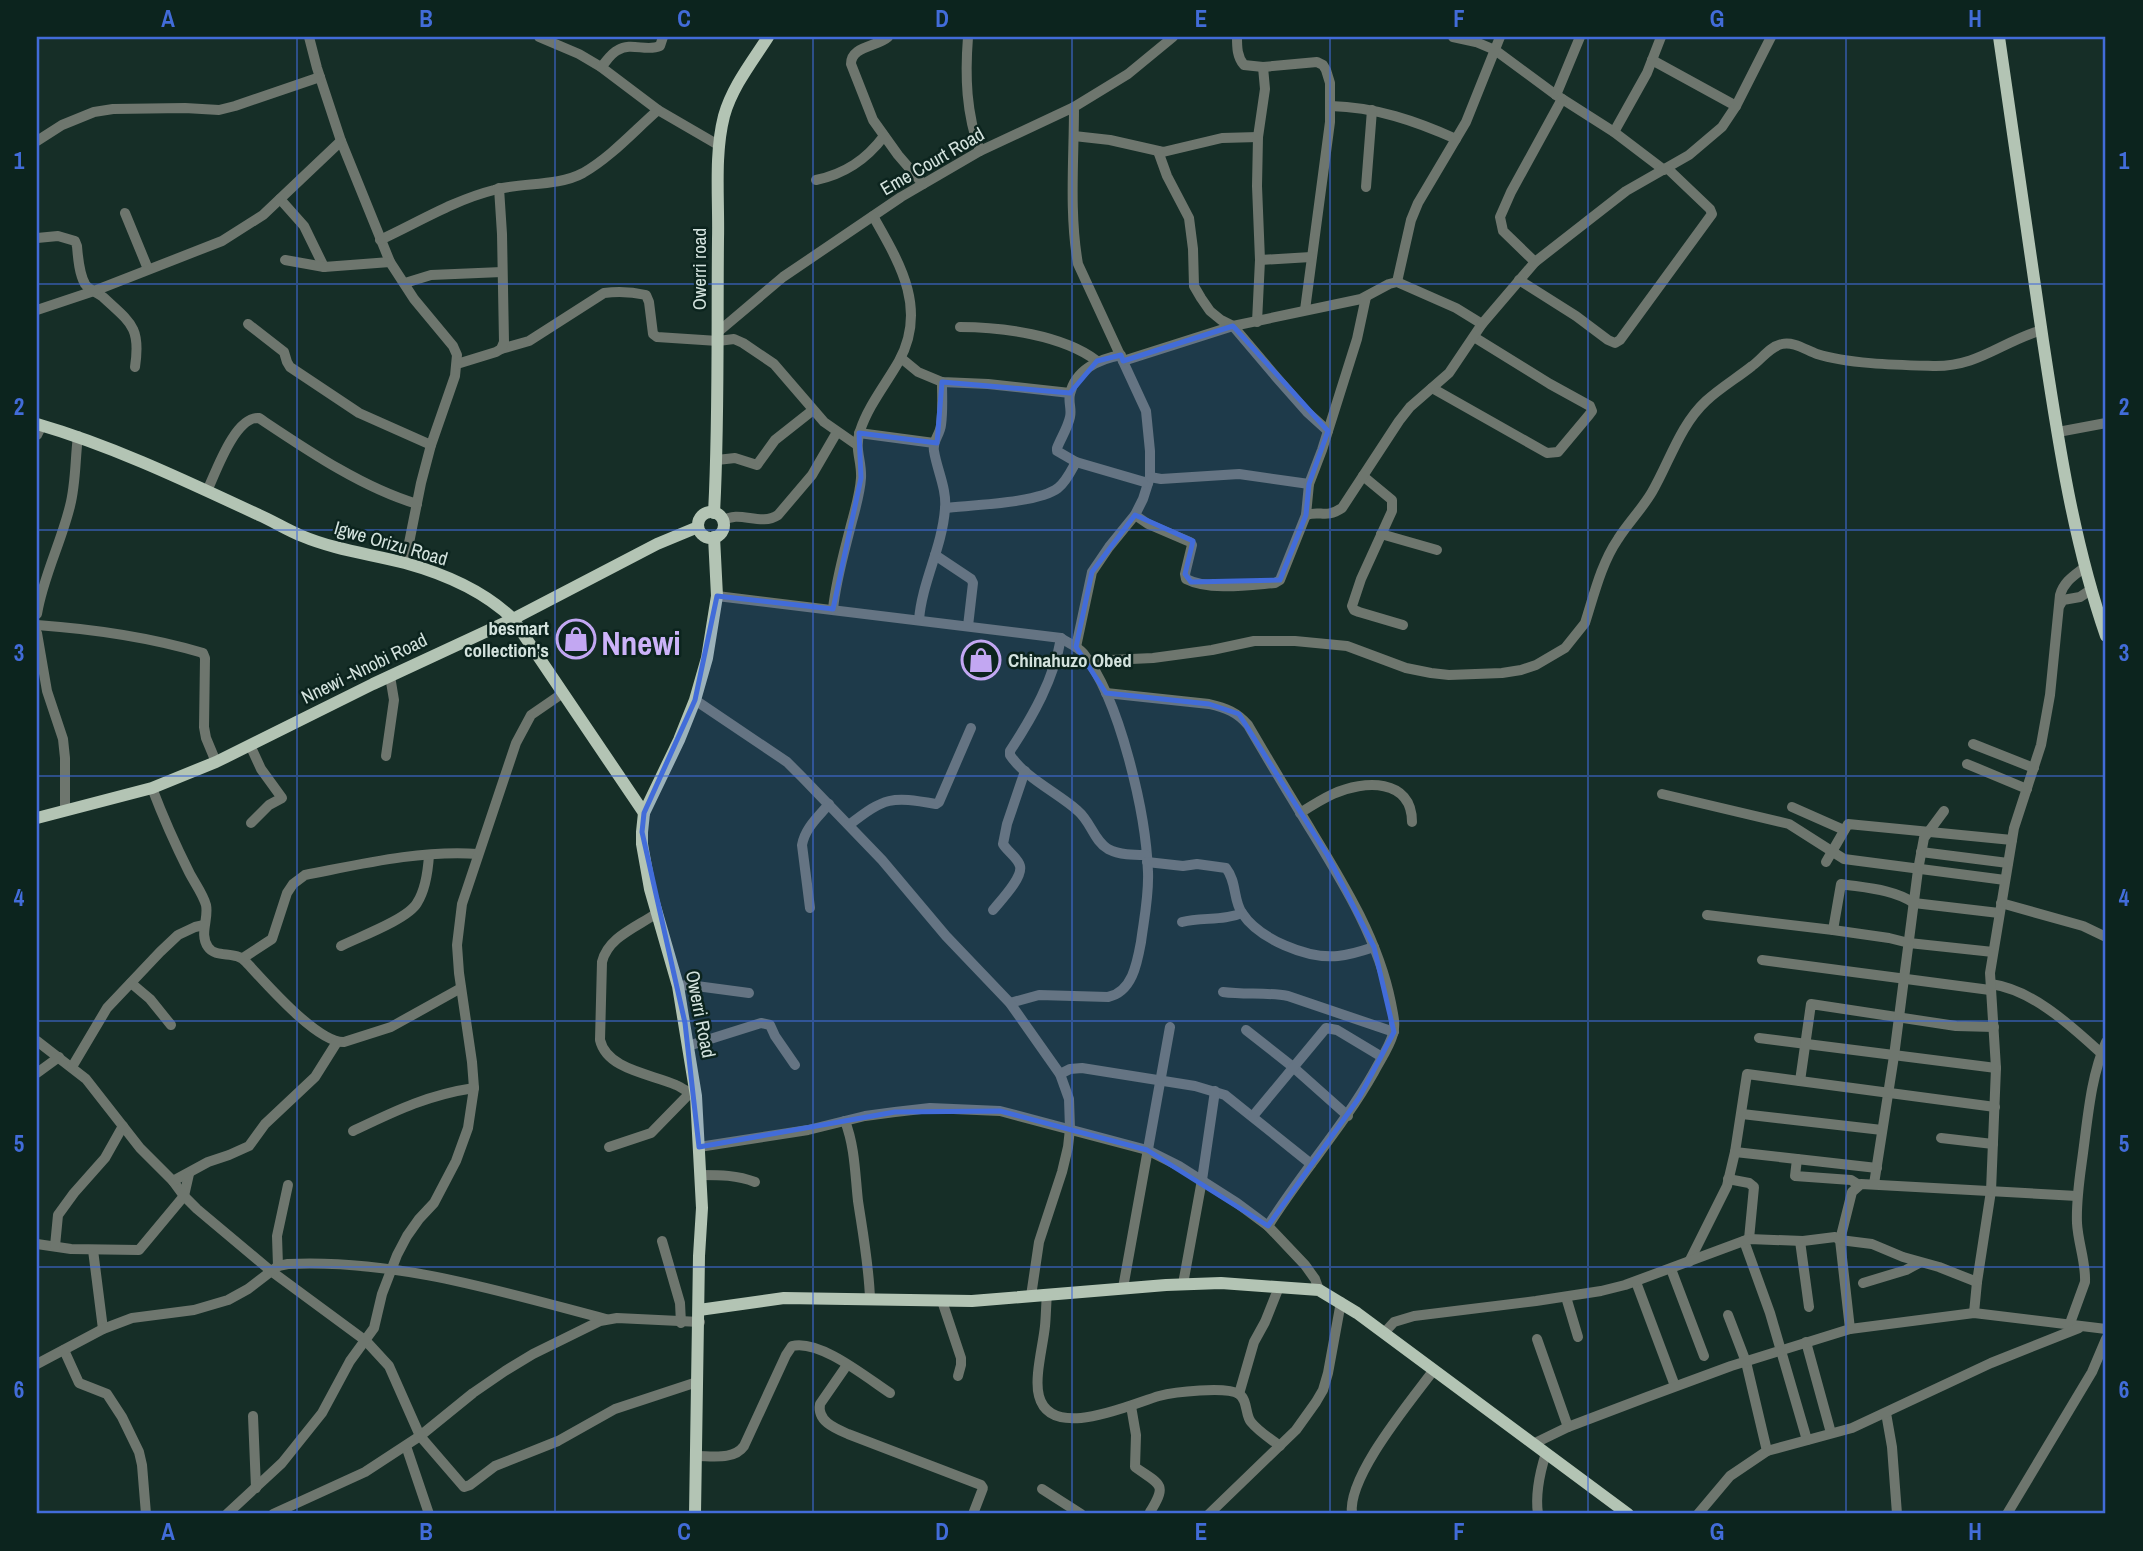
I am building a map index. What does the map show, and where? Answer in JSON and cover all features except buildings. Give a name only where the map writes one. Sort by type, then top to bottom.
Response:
[{"type":"main road","points":[[1998,37],[2068,493],[2085,567],[2106,636]]},
{"type":"main road","name":"Owerri road","points":[[718,517],[720,146],[728,104],[762,40]]},
{"type":"main road","name":"Igwe Orizu Road","points":[[39,428],[78,436],[326,545],[440,574],[498,604],[513,619],[644,813]]},
{"type":"main road","points":[[702,516],[718,517],[722,531],[714,537],[702,534],[698,527],[702,516]]},
{"type":"main road","name":"Nnewi -Nnobi Road","points":[[37,818],[152,788],[216,762],[513,619],[657,544],[698,527]]},
{"type":"main road","name":"Owerri Road","points":[[695,1514],[702,1208],[699,1147],[688,1046],[678,986],[650,889],[642,844],[644,813],[695,700],[707,658],[717,596],[714,537]]},
{"type":"main road","points":[[699,1316],[784,1298],[942,1301],[1221,1283],[1319,1290],[1341,1302],[1384,1333],[1628,1514]]},
{"type":"street","points":[[309,37],[341,141],[390,262],[414,299],[453,346],[457,355],[450,391],[431,445],[405,563]]},
{"type":"street","points":[[543,37],[579,54],[658,110],[720,146]]},
{"type":"street","points":[[601,68],[617,50],[625,47],[654,49],[660,46],[663,37]]},
{"type":"street","points":[[888,37],[854,53],[850,59],[867,106],[884,136],[923,184]]},
{"type":"street","points":[[968,37],[965,74],[967,102],[980,151]]},
{"type":"street","name":"Eme Court Road","points":[[718,336],[783,277],[873,216],[980,151],[1074,107],[1128,74],[1173,37]]},
{"type":"street","points":[[1237,37],[1237,49],[1244,65],[1263,67],[1308,62],[1322,65],[1330,83],[1331,106],[1305,310]]},
{"type":"street","points":[[1453,37],[1495,50],[1665,169],[1710,209],[1712,214],[1615,343],[1519,280]]},
{"type":"street","points":[[1397,282],[1418,203],[1466,122],[1500,37]]},
{"type":"street","points":[[1535,262],[1503,231],[1500,217],[1559,97],[1580,37]]},
{"type":"street","points":[[1614,132],[1652,60],[1661,37]]},
{"type":"street","points":[[1306,515],[1332,514],[1342,508],[1405,414],[1456,365],[1482,324],[1535,262],[1626,191],[1689,155],[1722,127],[1736,106],[1771,37]]},
{"type":"street","points":[[1652,60],[1736,106]]},
{"type":"street","points":[[1256,321],[1260,260],[1257,207],[1258,137],[1265,89],[1263,67]]},
{"type":"street","points":[[37,141],[72,120],[94,113],[125,109],[219,110],[320,77]]},
{"type":"street","points":[[1331,106],[1373,110],[1424,124],[1456,139]]},
{"type":"street","points":[[1074,107],[1073,227],[1078,264],[1146,411],[1150,441],[1149,480],[1135,515],[1092,572],[1076,647]]},
{"type":"street","points":[[380,240],[499,188],[555,181],[582,174],[658,110]]},
{"type":"street","points":[[1366,187],[1373,110]]},
{"type":"street","points":[[816,180],[835,176],[850,168],[867,156],[884,136]]},
{"type":"street","points":[[1074,136],[1110,140],[1158,151],[1177,150],[1222,138],[1258,137]]},
{"type":"street","points":[[37,310],[94,291],[222,241],[251,224],[341,141]]},
{"type":"street","points":[[1158,151],[1167,176],[1189,218],[1194,286],[1210,311],[1233,326],[1284,387],[1328,431]]},
{"type":"street","points":[[499,188],[504,342],[501,349]]},
{"type":"street","points":[[280,199],[304,226],[324,267]]},
{"type":"street","points":[[125,213],[148,269]]},
{"type":"street","points":[[833,609],[861,478],[857,445],[859,433],[864,419],[901,358],[910,329],[911,309],[901,266],[873,216]]},
{"type":"street","points":[[37,239],[58,236],[75,241],[83,281],[100,294],[135,330],[138,346],[135,366]]},
{"type":"street","points":[[1260,260],[1311,257]]},
{"type":"street","points":[[285,260],[324,267],[390,262]]},
{"type":"street","points":[[405,283],[431,275],[502,272]]},
{"type":"street","points":[[1309,484],[1252,474],[1149,480],[1076,462],[1059,454],[1057,448],[1071,414],[1070,393],[1080,376],[1097,361],[1122,358],[1233,326],[1366,297],[1397,282],[1482,324]]},
{"type":"street","points":[[457,365],[529,341],[604,293],[646,295],[653,334],[657,337],[718,336],[734,339],[774,364],[824,422],[857,445]]},
{"type":"street","points":[[1135,515],[1147,524],[1190,542],[1192,545],[1185,574],[1186,579],[1191,582],[1221,586],[1275,583],[1280,580],[1306,515],[1309,484],[1357,339],[1366,297]]},
{"type":"street","points":[[248,324],[284,352],[290,367],[359,413],[431,445]]},
{"type":"street","points":[[960,327],[1018,331],[1071,347],[1097,361]]},
{"type":"street","points":[[1088,661],[1153,658],[1254,641],[1295,640],[1346,646],[1406,668],[1448,675],[1521,670],[1536,665],[1565,648],[1585,623],[1607,559],[1652,492],[1691,418],[1705,402],[1772,349],[1788,344],[1819,355],[1858,361],[1935,366],[1963,364],[1983,357],[2019,337],[2042,330]]},
{"type":"street","points":[[1432,388],[1547,453],[1558,452],[1592,411],[1590,406],[1474,337]]},
{"type":"street","points":[[901,358],[918,372],[942,382],[1070,393]]},
{"type":"street","points":[[919,620],[921,601],[945,508],[933,443],[942,425],[942,382]]},
{"type":"street","points":[[717,460],[735,458],[757,465],[775,440],[813,410]]},
{"type":"street","points":[[206,491],[233,435],[247,420],[259,418],[310,453],[399,498],[417,504]]},
{"type":"street","points":[[2058,432],[2106,423]]},
{"type":"street","points":[[718,517],[732,516],[762,521],[778,515],[812,475],[837,432]]},
{"type":"street","points":[[859,433],[933,443]]},
{"type":"street","points":[[37,614],[42,589],[70,505],[78,436]]},
{"type":"street","points":[[945,508],[1049,494],[1058,488],[1076,462]]},
{"type":"street","points":[[1363,476],[1392,500],[1392,511],[1361,579],[1352,606],[1359,612],[1403,625]]},
{"type":"street","points":[[1381,534],[1437,550]]},
{"type":"street","points":[[935,555],[973,583],[968,626]]},
{"type":"street","points":[[1974,1313],[1991,1191],[1996,1068],[1991,987],[1993,952],[2012,840],[2041,745],[2050,695],[2062,587],[2085,567]]},
{"type":"street","points":[[2060,605],[2063,600],[2080,597],[2092,589]]},
{"type":"street","points":[[717,596],[1061,638],[1076,647],[1088,661],[1106,693],[1126,747],[1140,813],[1147,858],[1147,897],[1138,956],[1129,982],[1118,995],[1039,995],[1010,1003]]},
{"type":"street","points":[[37,625],[131,636],[204,653],[204,727],[216,762]]},
{"type":"street","points":[[37,633],[47,691],[63,739],[65,811]]},
{"type":"street","points":[[1061,638],[1053,672],[1030,720],[1010,751],[1012,760],[1079,811],[1098,841],[1106,848],[1183,866],[1197,864],[1226,867],[1234,883],[1242,913],[1269,938],[1314,956],[1350,955],[1374,947]]},
{"type":"street","points":[[386,756],[394,700],[390,676]]},
{"type":"street","points":[[227,1514],[282,1463],[322,1413],[350,1361],[374,1328],[382,1294],[407,1236],[434,1203],[456,1161],[468,1128],[474,1088],[457,944],[462,904],[512,752],[526,722],[531,715],[563,693]]},
{"type":"street","points":[[1106,693],[1209,704],[1239,714],[1248,724],[1328,856],[1374,947],[1389,994],[1395,1021],[1394,1032],[1382,1057],[1348,1116],[1268,1226]]},
{"type":"street","points":[[695,700],[787,762],[829,804],[882,860],[946,936],[1010,1003],[1060,1074],[1069,1099],[1070,1129],[1062,1172],[1039,1242],[1031,1296]]},
{"type":"street","points":[[849,825],[895,798],[936,804],[939,802],[971,728]]},
{"type":"street","points":[[1973,744],[2035,768]]},
{"type":"street","points":[[250,746],[261,768],[282,798],[251,823]]},
{"type":"street","points":[[1967,764],[2027,789]]},
{"type":"street","points":[[993,910],[1020,872],[1019,863],[1003,844],[1025,771]]},
{"type":"street","points":[[1300,813],[1336,793],[1367,785],[1386,786],[1406,798],[1412,809],[1412,822]]},
{"type":"street","points":[[152,788],[166,824],[206,904],[204,925],[208,948],[214,952],[235,954],[243,958],[299,1016],[328,1038],[337,1042],[391,1027],[461,988]]},
{"type":"street","points":[[1662,794],[1789,824],[1844,859],[2005,880]]},
{"type":"street","points":[[810,908],[803,858],[804,836],[829,804]]},
{"type":"street","points":[[1792,807],[1844,830]]},
{"type":"street","points":[[1874,1184],[1921,852],[1924,838],[1944,811]]},
{"type":"street","points":[[1826,862],[1848,824],[2012,840]]},
{"type":"street","points":[[1921,852],[2008,863]]},
{"type":"street","points":[[243,958],[272,939],[287,893],[293,884],[305,875],[397,858],[478,854]]},
{"type":"street","points":[[341,946],[407,914],[416,906],[422,894],[429,855]]},
{"type":"street","points":[[1833,930],[1841,884],[1891,892],[1914,903],[2000,908],[2083,926],[2106,937]]},
{"type":"street","points":[[609,1147],[651,1133],[693,1095],[616,1061],[606,1053],[600,1040],[604,954],[610,943],[657,913]]},
{"type":"street","points":[[1182,922],[1196,918],[1234,917],[1242,913]]},
{"type":"street","points":[[1707,915],[1993,952]]},
{"type":"street","points":[[72,1067],[107,1008],[131,982],[178,935],[204,925]]},
{"type":"street","points":[[1762,960],[1904,979],[2007,986],[2034,1000],[2101,1053]]},
{"type":"street","points":[[131,982],[150,999],[171,1025]]},
{"type":"street","points":[[678,986],[749,993]]},
{"type":"street","points":[[1223,992],[1288,996],[1394,1032]]},
{"type":"street","points":[[1800,1081],[1811,1004],[1975,1028],[1994,1027]]},
{"type":"street","points":[[688,1046],[766,1023],[770,1025],[775,1037],[795,1065]]},
{"type":"street","points":[[1123,1288],[1170,1027]]},
{"type":"street","points":[[1253,1116],[1326,1028],[1337,1030],[1382,1057]]},
{"type":"street","points":[[1246,1030],[1348,1116]]},
{"type":"street","points":[[1759,1038],[1996,1068]]},
{"type":"street","points":[[37,1041],[86,1079],[184,1196],[227,1236],[366,1341],[389,1366],[420,1436],[464,1487],[495,1466],[558,1441],[615,1409],[697,1382]]},
{"type":"street","points":[[173,1181],[248,1146],[265,1124],[315,1077],[337,1042]]},
{"type":"street","points":[[2075,1326],[2085,1275],[2077,1231],[2077,1196],[2088,1110],[2106,1042]]},
{"type":"street","points":[[37,1073],[60,1057]]},
{"type":"street","points":[[1060,1074],[1070,1069],[1082,1068],[1215,1091],[1225,1095],[1253,1116],[1311,1164]]},
{"type":"street","points":[[1689,1262],[1728,1179],[1742,1114],[1747,1074],[1995,1107]]},
{"type":"street","points":[[353,1131],[434,1096],[474,1088]]},
{"type":"street","points":[[1183,1284],[1215,1091]]},
{"type":"street","points":[[699,1147],[808,1130],[865,1116],[930,1108],[999,1111],[1147,1150],[1180,1166],[1268,1226],[1305,1265],[1319,1290]]},
{"type":"street","points":[[1742,1114],[1882,1130]]},
{"type":"street","points":[[845,1121],[853,1148],[868,1262],[870,1299]]},
{"type":"street","points":[[55,1246],[58,1215],[105,1158],[123,1126]]},
{"type":"street","points":[[1941,1138],[1993,1144]]},
{"type":"street","points":[[1735,1152],[1877,1168]]},
{"type":"street","points":[[1797,1159],[1795,1176],[1851,1180],[1859,1185],[2077,1196]]},
{"type":"street","points":[[37,1244],[93,1250],[139,1250],[184,1196],[189,1174]]},
{"type":"street","points":[[701,1175],[726,1175],[755,1182]]},
{"type":"street","points":[[1728,1179],[1749,1182],[1754,1187],[1747,1240],[1807,1440]]},
{"type":"street","points":[[274,1269],[277,1236],[288,1185]]},
{"type":"street","points":[[1850,1329],[1840,1240],[1852,1192],[1859,1185]]},
{"type":"street","points":[[1384,1333],[1394,1322],[1414,1316],[1601,1291],[1636,1282],[1747,1240],[1800,1241],[1831,1237],[1872,1244],[1977,1282]]},
{"type":"street","points":[[662,1241],[680,1303],[681,1323]]},
{"type":"street","points":[[1800,1241],[1809,1307]]},
{"type":"street","points":[[93,1250],[103,1329]]},
{"type":"street","points":[[1863,1283],[1906,1270],[1919,1263]]},
{"type":"street","points":[[37,1364],[103,1329],[132,1318],[194,1310],[228,1300],[274,1269],[299,1264],[392,1268],[469,1283],[606,1319]]},
{"type":"street","points":[[1671,1269],[1703,1356]]},
{"type":"street","points":[[1636,1282],[1675,1387]]},
{"type":"street","points":[[1239,1394],[1254,1342],[1279,1287]]},
{"type":"street","points":[[1047,1294],[1038,1376],[1038,1395],[1045,1408],[1066,1419],[1096,1416],[1161,1396],[1216,1390],[1239,1394],[1243,1398],[1250,1421],[1280,1446]]},
{"type":"street","points":[[1566,1297],[1578,1338]]},
{"type":"street","points":[[942,1301],[961,1358],[958,1376]]},
{"type":"street","points":[[1209,1514],[1296,1430],[1323,1390],[1341,1302]]},
{"type":"street","points":[[1533,1444],[1568,1427],[1675,1387],[1850,1329],[1974,1313],[2106,1329]]},
{"type":"street","points":[[1728,1315],[1746,1362],[1767,1451]]},
{"type":"street","points":[[273,1514],[365,1472],[420,1436],[505,1371],[570,1335],[606,1319],[681,1323],[699,1316]]},
{"type":"street","points":[[1698,1514],[1731,1476],[1767,1451],[1852,1428],[2075,1326]]},
{"type":"street","points":[[1537,1339],[1568,1427]]},
{"type":"street","points":[[2007,1514],[2092,1372],[2106,1339]]},
{"type":"street","points":[[1806,1342],[1831,1433]]},
{"type":"street","points":[[696,1456],[739,1453],[786,1355],[793,1346],[799,1344],[825,1351],[890,1393]]},
{"type":"street","points":[[64,1350],[79,1383],[101,1391],[112,1400],[139,1452],[146,1514]]},
{"type":"street","points":[[847,1365],[820,1404],[818,1409],[822,1417],[840,1431],[981,1485],[983,1488],[973,1514]]},
{"type":"street","points":[[1352,1514],[1351,1503],[1372,1453],[1433,1371]]},
{"type":"street","points":[[1131,1406],[1136,1435],[1135,1467],[1159,1484],[1161,1489],[1160,1496],[1150,1512]]},
{"type":"street","points":[[1886,1413],[1892,1447],[1897,1514]]},
{"type":"street","points":[[253,1416],[256,1488]]},
{"type":"street","points":[[405,1446],[429,1514]]},
{"type":"street","points":[[1538,1514],[1539,1473],[1546,1453]]},
{"type":"street","points":[[1042,1489],[1081,1514]]},
{"type":"highlighted area","points":[[1233,326],[1328,431],[1309,484],[1306,515],[1280,580],[1191,582],[1185,574],[1193,541],[1135,515],[1092,572],[1076,647],[1106,693],[1209,704],[1239,714],[1328,856],[1374,947],[1394,1032],[1359,1098],[1268,1226],[1147,1150],[1000,1111],[895,1112],[699,1147],[685,1023],[642,832],[644,813],[695,700],[717,596],[833,609],[861,478],[859,433],[937,443],[942,382],[1070,393],[1097,361],[1121,355],[1123,361]]},
{"type":"place","name":"besmart collection's","points":[[576,639]]},
{"type":"place","name":"Chinahuzo Obed","points":[[981,660]]},
{"type":"district","name":"Nnewi","points":[[641,643]]}]
